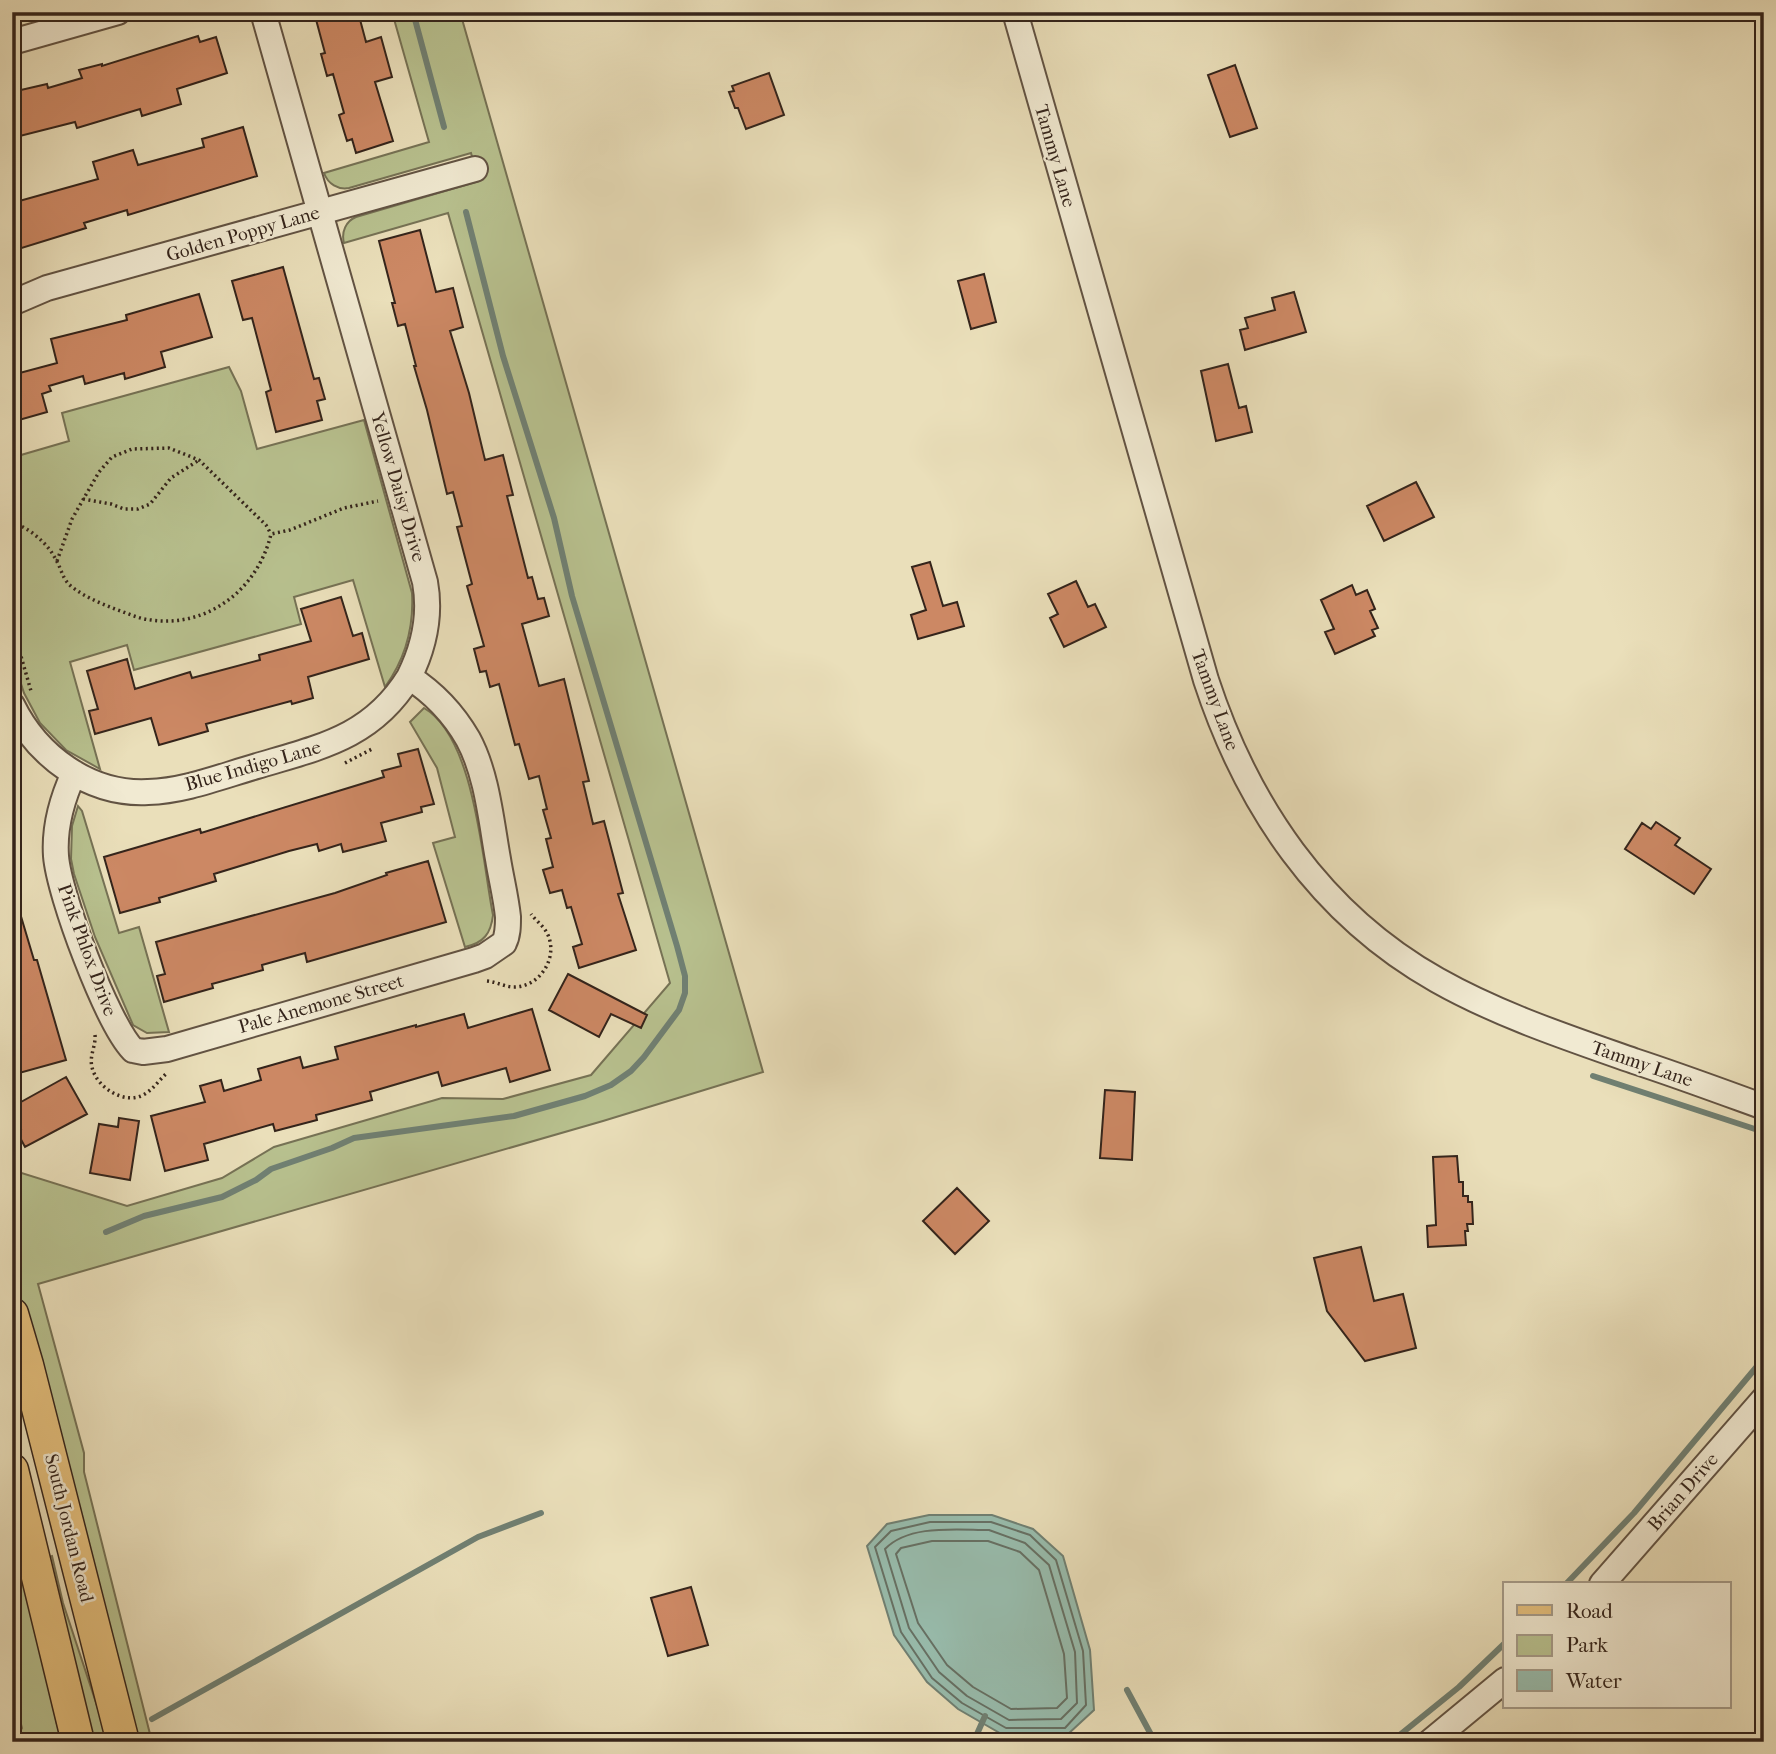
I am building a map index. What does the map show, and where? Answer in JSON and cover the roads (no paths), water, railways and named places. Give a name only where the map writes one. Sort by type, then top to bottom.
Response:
[{"type":"main road","name":"South Jordan Road","points":[[12,1314],[20,1367],[123,1742]]},
{"type":"main road","points":[[12,1470],[78,1742]]},
{"type":"street","points":[[12,42],[118,12]]},
{"type":"street","name":"Yellow Daisy Drive","points":[[263,12],[425,582],[426,627],[419,655],[409,677]]},
{"type":"street","name":"Tammy Lane","points":[[1015,12],[1206,680],[1227,741],[1247,783],[1271,823],[1303,866],[1339,905],[1387,946],[1434,978],[1524,1022],[1764,1107]]},
{"type":"street","name":"Golden Poppy Lane","points":[[12,303],[47,288],[475,169]]},
{"type":"street","name":"Blue Indigo Lane","points":[[74,773],[123,790],[147,792],[183,787],[319,748],[348,736],[381,712],[409,677]]},
{"type":"street","name":"Pale Anemone Street","points":[[132,1055],[180,1045],[510,948],[507,936],[508,915],[478,764],[468,739],[452,715],[435,696],[409,677]]},
{"type":"street","points":[[24,702],[25,727],[41,747],[74,773]]},
{"type":"street","name":"Pink Phlox Drive","points":[[74,773],[62,802],[56,858],[77,933],[111,1016],[132,1055]]},
{"type":"street","name":"Brian Drive","points":[[1604,1582],[1764,1399]]},
{"type":"street","points":[[1430,1742],[1503,1682]]},
{"type":"water","points":[[929,1515],[992,1515],[1033,1529],[1063,1556],[1090,1650],[1094,1710],[1067,1735],[1005,1736],[958,1709],[927,1682],[894,1635],[867,1546],[887,1524]]},
{"type":"waterway","points":[[413,12],[444,127]]},
{"type":"waterway","points":[[106,1232],[144,1216],[222,1197],[256,1180],[271,1169],[354,1138],[514,1116],[585,1096],[611,1085],[631,1071],[679,1010],[685,993],[685,976],[677,946],[572,596],[554,518],[503,356],[466,212]]},
{"type":"waterway","points":[[1593,1076],[1764,1132]]},
{"type":"waterway","points":[[1568,1582],[1634,1513],[1764,1358]]},
{"type":"waterway","points":[[152,1719],[478,1537],[541,1513]]},
{"type":"waterway","points":[[1391,1742],[1459,1687],[1503,1645]]},
{"type":"waterway","points":[[1127,1690],[1155,1742]]},
{"type":"waterway","points":[[977,1734],[985,1716]]}]
